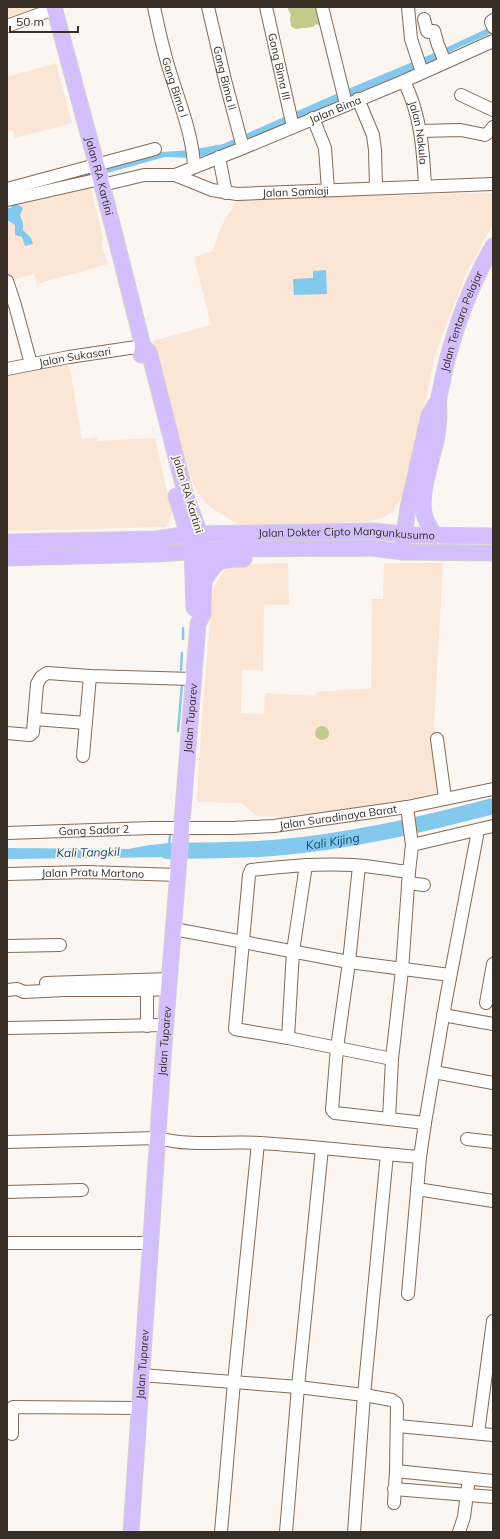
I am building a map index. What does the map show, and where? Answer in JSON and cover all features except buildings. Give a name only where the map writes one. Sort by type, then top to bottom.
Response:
[{"type":"main road","name":"Jalan RA Kartini","points":[[54,8],[99,174],[143,346],[150,352],[186,496],[198,551]]},
{"type":"main road","name":"Jalan Tentara Pelajar","points":[[434,535],[427,523],[423,507],[429,446],[434,416],[448,356],[462,311],[493,246]]},
{"type":"main road","name":"Jalan Tentara Pelajar","points":[[403,552],[404,534],[429,446]]},
{"type":"main road","name":"Jalan Dokter Cipto Mangunkusumo","points":[[7,542],[157,539],[194,534],[373,531],[404,534],[493,536]]},
{"type":"main road","name":"Jalan Dokter Cipto Mangunkusumo","points":[[7,558],[157,554],[198,551],[371,548],[403,552],[493,553]]},
{"type":"main road","points":[[204,581],[213,566],[218,562],[224,560],[263,558],[270,556],[277,549]]},
{"type":"main road","name":"Jalan Tuparev","points":[[131,1532],[165,1025],[198,624],[203,614],[204,581],[198,551]]},
{"type":"main road","points":[[198,551],[194,615],[198,624]]},
{"type":"street","name":"Gang Bima I","points":[[154,7],[193,158]]},
{"type":"street","name":"Gang Bima II","points":[[208,7],[241,142]]},
{"type":"street","name":"Gang Bima III","points":[[266,7],[291,121]]},
{"type":"street","points":[[322,7],[344,98]]},
{"type":"street","points":[[408,7],[411,39],[421,70]]},
{"type":"street","points":[[7,26],[54,8]]},
{"type":"street","points":[[424,19],[427,31],[434,31],[443,56]]},
{"type":"street","name":"Jalan Bima","points":[[175,175],[193,158],[219,157],[241,142],[291,121],[313,118],[344,98],[358,99],[404,80],[443,56],[493,41]]},
{"type":"street","name":"Jalan Nakula","points":[[404,80],[413,99],[420,131],[424,153],[425,186]]},
{"type":"street","points":[[461,95],[493,110]]},
{"type":"street","points":[[358,99],[373,135],[376,188]]},
{"type":"street","points":[[313,118],[325,148],[328,190]]},
{"type":"street","points":[[420,131],[461,130],[485,135],[493,128]]},
{"type":"street","points":[[7,200],[99,174],[155,149]]},
{"type":"street","points":[[219,157],[226,193]]},
{"type":"street","points":[[7,188],[99,174]]},
{"type":"street","name":"Jalan Samiaji","points":[[99,174],[175,175],[212,190],[237,194],[493,184]]},
{"type":"street","points":[[7,281],[31,364]]},
{"type":"street","name":"Jalan Sukasari","points":[[7,369],[143,346]]},
{"type":"street","points":[[7,733],[32,734],[37,684],[41,677],[47,673],[90,676],[193,679]]},
{"type":"street","points":[[83,756],[90,676]]},
{"type":"street","points":[[34,719],[86,723]]},
{"type":"street","points":[[437,739],[446,798]]},
{"type":"street","name":"Jalan Suradinaya Barat","points":[[182,831],[274,826],[407,808],[446,798],[493,789]]},
{"type":"street","points":[[389,1119],[392,1059],[402,970],[412,843],[407,808]]},
{"type":"street","points":[[412,843],[493,826]]},
{"type":"street","name":"Gang Sadar 2","points":[[7,833],[151,828],[182,831]]},
{"type":"street","points":[[408,1294],[420,1157],[425,1123],[450,975],[477,836]]},
{"type":"street","points":[[392,1059],[288,1038],[234,1029],[249,876],[251,870],[306,865],[359,866],[409,878],[424,885]]},
{"type":"street","points":[[288,1038],[293,952],[306,865]]},
{"type":"street","points":[[359,866],[349,962],[337,1048],[332,1110],[335,1113],[425,1123]]},
{"type":"street","name":"Jalan Pratu Martono","points":[[7,874],[87,872],[178,873]]},
{"type":"street","points":[[174,929],[349,962],[450,975]]},
{"type":"street","points":[[7,946],[60,945]]},
{"type":"street","points":[[486,1003],[493,964]]},
{"type":"street","points":[[12,990],[25,984],[169,984]]},
{"type":"street","points":[[147,985],[147,1026]]},
{"type":"street","points":[[443,1015],[493,1024]]},
{"type":"street","points":[[7,1028],[165,1025]]},
{"type":"street","points":[[434,1072],[493,1083]]},
{"type":"street","points":[[7,1142],[158,1138],[188,1143],[258,1143],[420,1157]]},
{"type":"street","points":[[467,1139],[493,1142]]},
{"type":"street","points":[[221,1532],[234,1382],[258,1143]]},
{"type":"street","points":[[286,1532],[298,1387],[322,1148]]},
{"type":"street","points":[[354,1532],[364,1394],[387,1154]]},
{"type":"street","points":[[417,1189],[493,1201]]},
{"type":"street","points":[[7,1192],[82,1190]]},
{"type":"street","points":[[7,1243],[151,1243]]},
{"type":"street","points":[[478,1433],[489,1388],[493,1328]]},
{"type":"street","points":[[142,1375],[298,1387],[364,1394],[392,1400],[396,1403],[398,1426],[394,1503]]},
{"type":"street","points":[[12,1434],[13,1407],[139,1408]]},
{"type":"street","points":[[398,1426],[493,1435]]},
{"type":"street","points":[[396,1471],[493,1481]]},
{"type":"street","points":[[459,1532],[464,1517],[469,1478]]},
{"type":"street","points":[[394,1488],[493,1497]]},
{"type":"shaded area","points":[[7,7],[41,7],[42,10],[7,22]]},
{"type":"shaded area","points":[[56,63],[72,123],[15,138],[13,130],[7,132],[7,77]]},
{"type":"shaded area","points":[[88,185],[90,186],[103,238],[102,247],[108,264],[37,284],[34,274],[12,280],[11,276],[7,277],[7,206]]},
{"type":"shaded area","points":[[493,193],[493,224],[466,274],[435,356],[406,490],[393,512],[379,519],[363,522],[239,525],[210,507],[199,495],[193,484],[153,341],[211,325],[194,257],[212,251],[222,225],[238,198]]},
{"type":"shaded area","points":[[69,362],[82,439],[97,437],[98,441],[155,438],[172,514],[166,527],[7,531],[7,374]]},
{"type":"shaded area","points":[[288,563],[289,605],[264,605],[263,670],[242,670],[241,713],[264,714],[265,693],[315,696],[317,692],[371,688],[372,599],[383,599],[384,563],[443,563],[434,726],[442,792],[378,805],[286,817],[256,816],[242,803],[197,802],[202,713],[213,589],[227,565]]},
{"type":"green space","points":[[287,7],[318,8],[321,26],[316,24],[313,27],[295,29],[291,26],[291,15]]},
{"type":"green space","points":[[319,726],[325,726],[329,730],[329,736],[325,740],[319,740],[315,736],[315,730]]},
{"type":"water","points":[[493,24],[493,32],[452,51],[439,59],[340,100],[224,151],[194,158],[165,157],[111,172],[7,197],[62,178],[162,152],[191,150],[223,144],[441,50],[484,30]]},
{"type":"water","points":[[17,204],[23,208],[20,215],[23,223],[23,230],[31,238],[33,244],[25,246],[22,237],[15,235],[15,225],[7,220],[7,208],[11,208],[12,205]]},
{"type":"water","points":[[326,270],[327,294],[294,295],[293,279],[313,278],[313,271]]},
{"type":"water","name":"Kali Tangkil","points":[[173,843],[179,857],[7,859],[7,848],[128,849]]},
{"type":"waterway","points":[[183,628],[183,639]]},
{"type":"waterway","points":[[181,670],[182,653]]},
{"type":"waterway","points":[[178,731],[182,685]]},
{"type":"waterway","name":"Kali Kijing","points":[[167,851],[260,849],[328,842],[384,832],[493,806]]},
{"type":"waterway","points":[[169,846],[170,835]]}]
